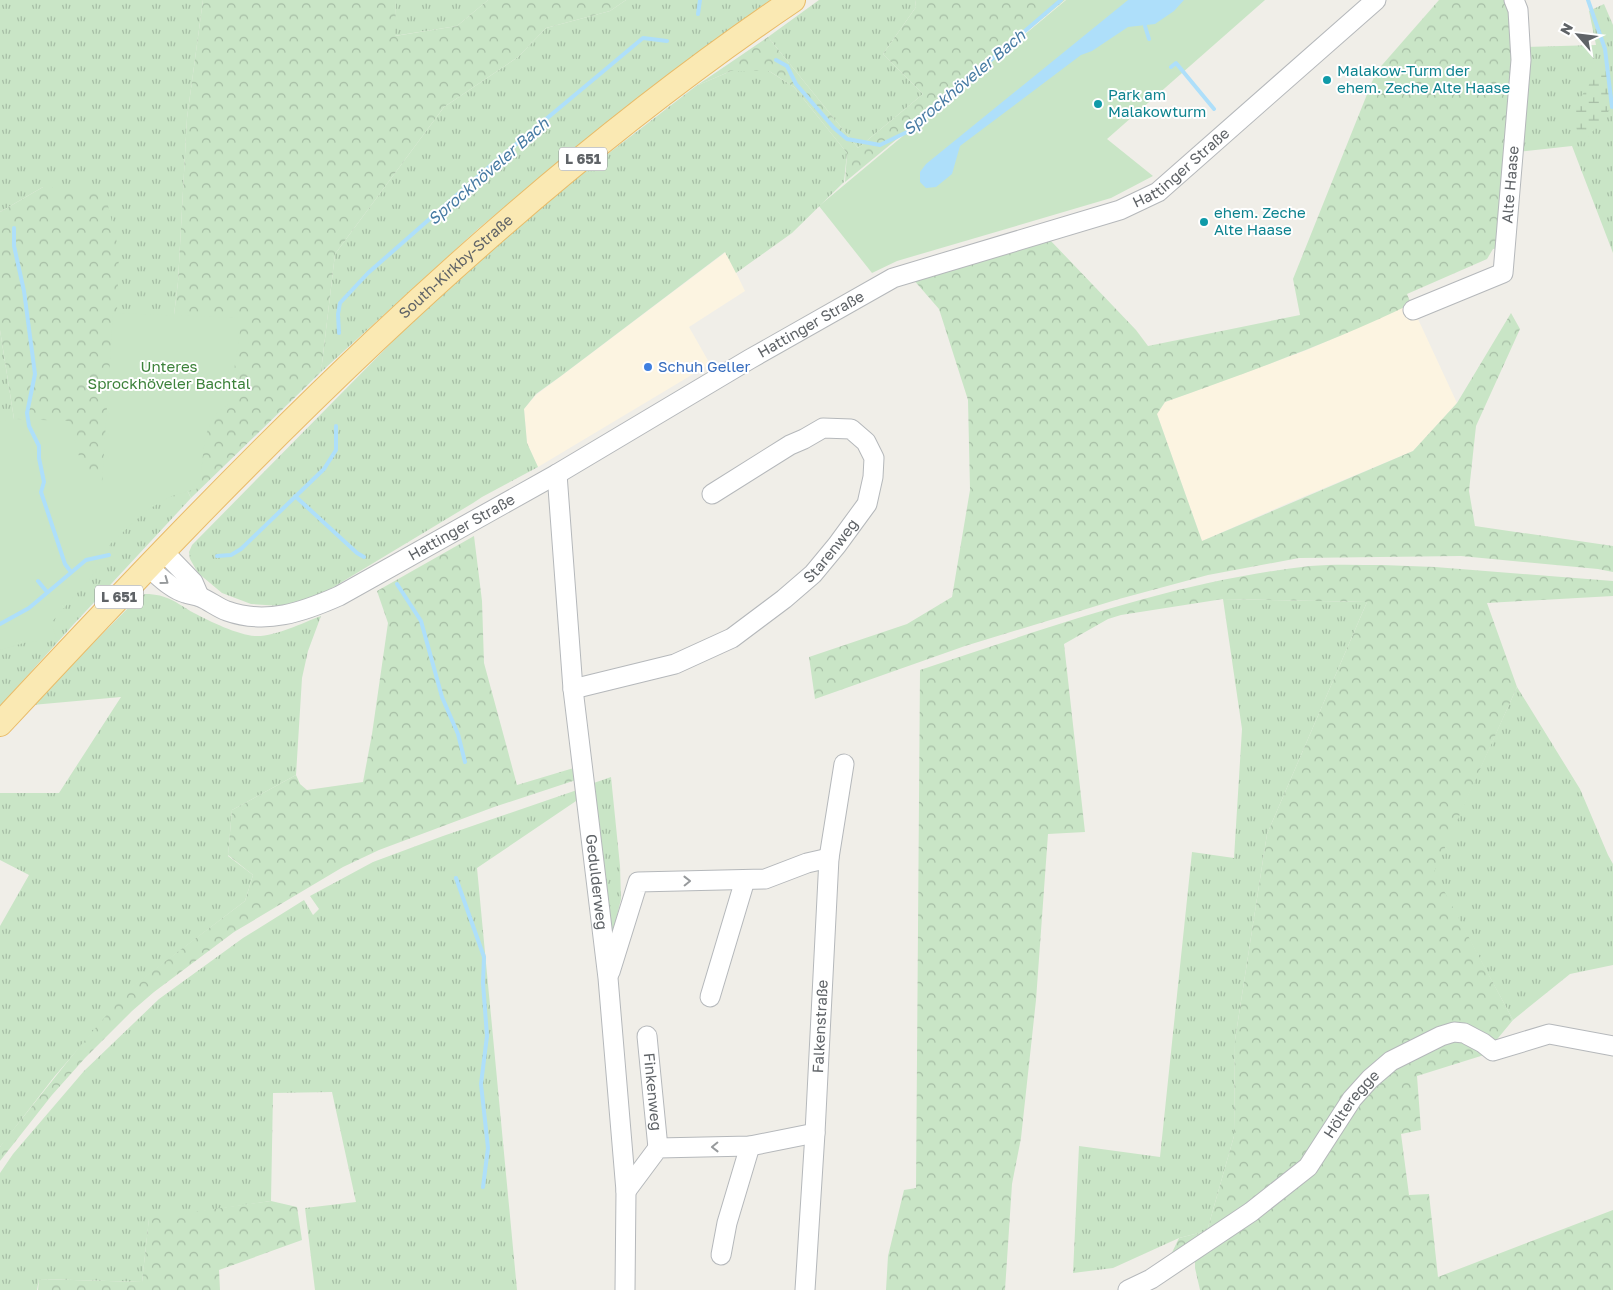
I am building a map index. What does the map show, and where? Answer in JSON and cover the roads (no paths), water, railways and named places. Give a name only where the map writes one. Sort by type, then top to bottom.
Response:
[{"type":"main road","name":"South-Kirkby-Straße","points":[[155,559],[252,460],[347,368],[443,278],[518,212],[654,101],[744,33],[793,0]]},
{"type":"main road","name":"L 651","points":[[0,724],[155,559]]},
{"type":"street","name":"Hattinger Straße","points":[[155,559],[165,582],[184,593],[199,596],[229,612],[254,618],[269,618],[306,611],[338,596],[557,474],[750,359],[893,278],[1120,210],[1158,192],[1376,0]]},
{"type":"street","name":"Alte Haase","points":[[1413,310],[1503,273],[1521,60],[1518,10],[1514,0]]},
{"type":"street","name":"Starenweg","points":[[573,689],[682,660],[732,638],[813,574],[838,545],[867,504],[873,477],[874,458],[866,442],[851,430],[823,428],[804,440],[790,445],[712,494]]},
{"type":"street","name":"Gedulderweg","points":[[557,474],[573,689],[608,978],[626,1191],[625,1290]]},
{"type":"street","name":"Falkenstraße","points":[[804,1290],[815,1133],[829,858],[844,764]]},
{"type":"street","points":[[608,978],[638,882],[765,879],[807,863],[829,858]]},
{"type":"street","points":[[710,997],[744,880]]},
{"type":"street","name":"Hölteregge","points":[[1128,1290],[1151,1279],[1252,1212],[1308,1167],[1352,1099],[1370,1079],[1391,1061],[1440,1036],[1454,1032],[1464,1033],[1483,1042],[1493,1051],[1549,1034],[1613,1046]]},
{"type":"street","name":"Finkenweg","points":[[626,1191],[658,1148],[647,1036]]},
{"type":"street","name":"Finkenweg","points":[[658,1148],[750,1146],[815,1133]]},
{"type":"street","points":[[721,1255],[727,1223],[750,1146]]},
{"type":"water","points":[[1128,0],[1184,0],[1174,11],[1155,24],[1128,27],[1092,51],[1081,55],[960,146],[952,174],[936,187],[926,188],[920,182],[920,172],[926,164]]},
{"type":"waterway","points":[[698,14],[700,0]]},
{"type":"waterway","name":"Sprockhöveler Bach","points":[[776,60],[787,66],[796,84],[834,128],[847,139],[880,145],[907,132],[1061,0]]},
{"type":"waterway","points":[[1588,0],[1605,49],[1612,107]]},
{"type":"waterway","points":[[1145,26],[1149,39]]},
{"type":"waterway","name":"Sprockhöveler Bach","points":[[339,333],[338,314],[340,303],[368,273],[490,166],[643,38],[667,41]]},
{"type":"waterway","points":[[1171,67],[1176,63],[1214,109]]},
{"type":"waterway","points":[[14,228],[14,246],[24,291],[35,374],[27,413],[29,426],[39,446],[39,458],[44,482],[41,492],[65,564],[71,572]]},
{"type":"waterway","name":"Sprockhöveler Bach","points":[[217,556],[231,555],[241,549],[324,469],[336,450],[336,426]]},
{"type":"waterway","points":[[295,496],[357,553],[364,557]]},
{"type":"waterway","name":"Sprockhöveler Bach","points":[[0,624],[29,608],[86,560],[109,555]]},
{"type":"waterway","points":[[38,581],[47,592]]},
{"type":"waterway","points":[[397,584],[421,621],[442,697],[458,734],[465,762]]},
{"type":"waterway","points":[[456,878],[484,957],[483,983],[487,1036],[481,1084],[488,1148],[483,1187]]},
{"type":"place","name":"Malakow-Turm der ehem. Zeche Alte Haase","points":[[1327,80]]},
{"type":"place","name":"Park am Malakowturm","points":[[1098,104]]},
{"type":"place","name":"ehem. Zeche Alte Haase","points":[[1204,222]]},
{"type":"place","name":"Schuh Geller","points":[[648,367]]},
{"type":"park label","name":"Unteres Sprockhöveler Bachtal","points":[[169,376]]}]
